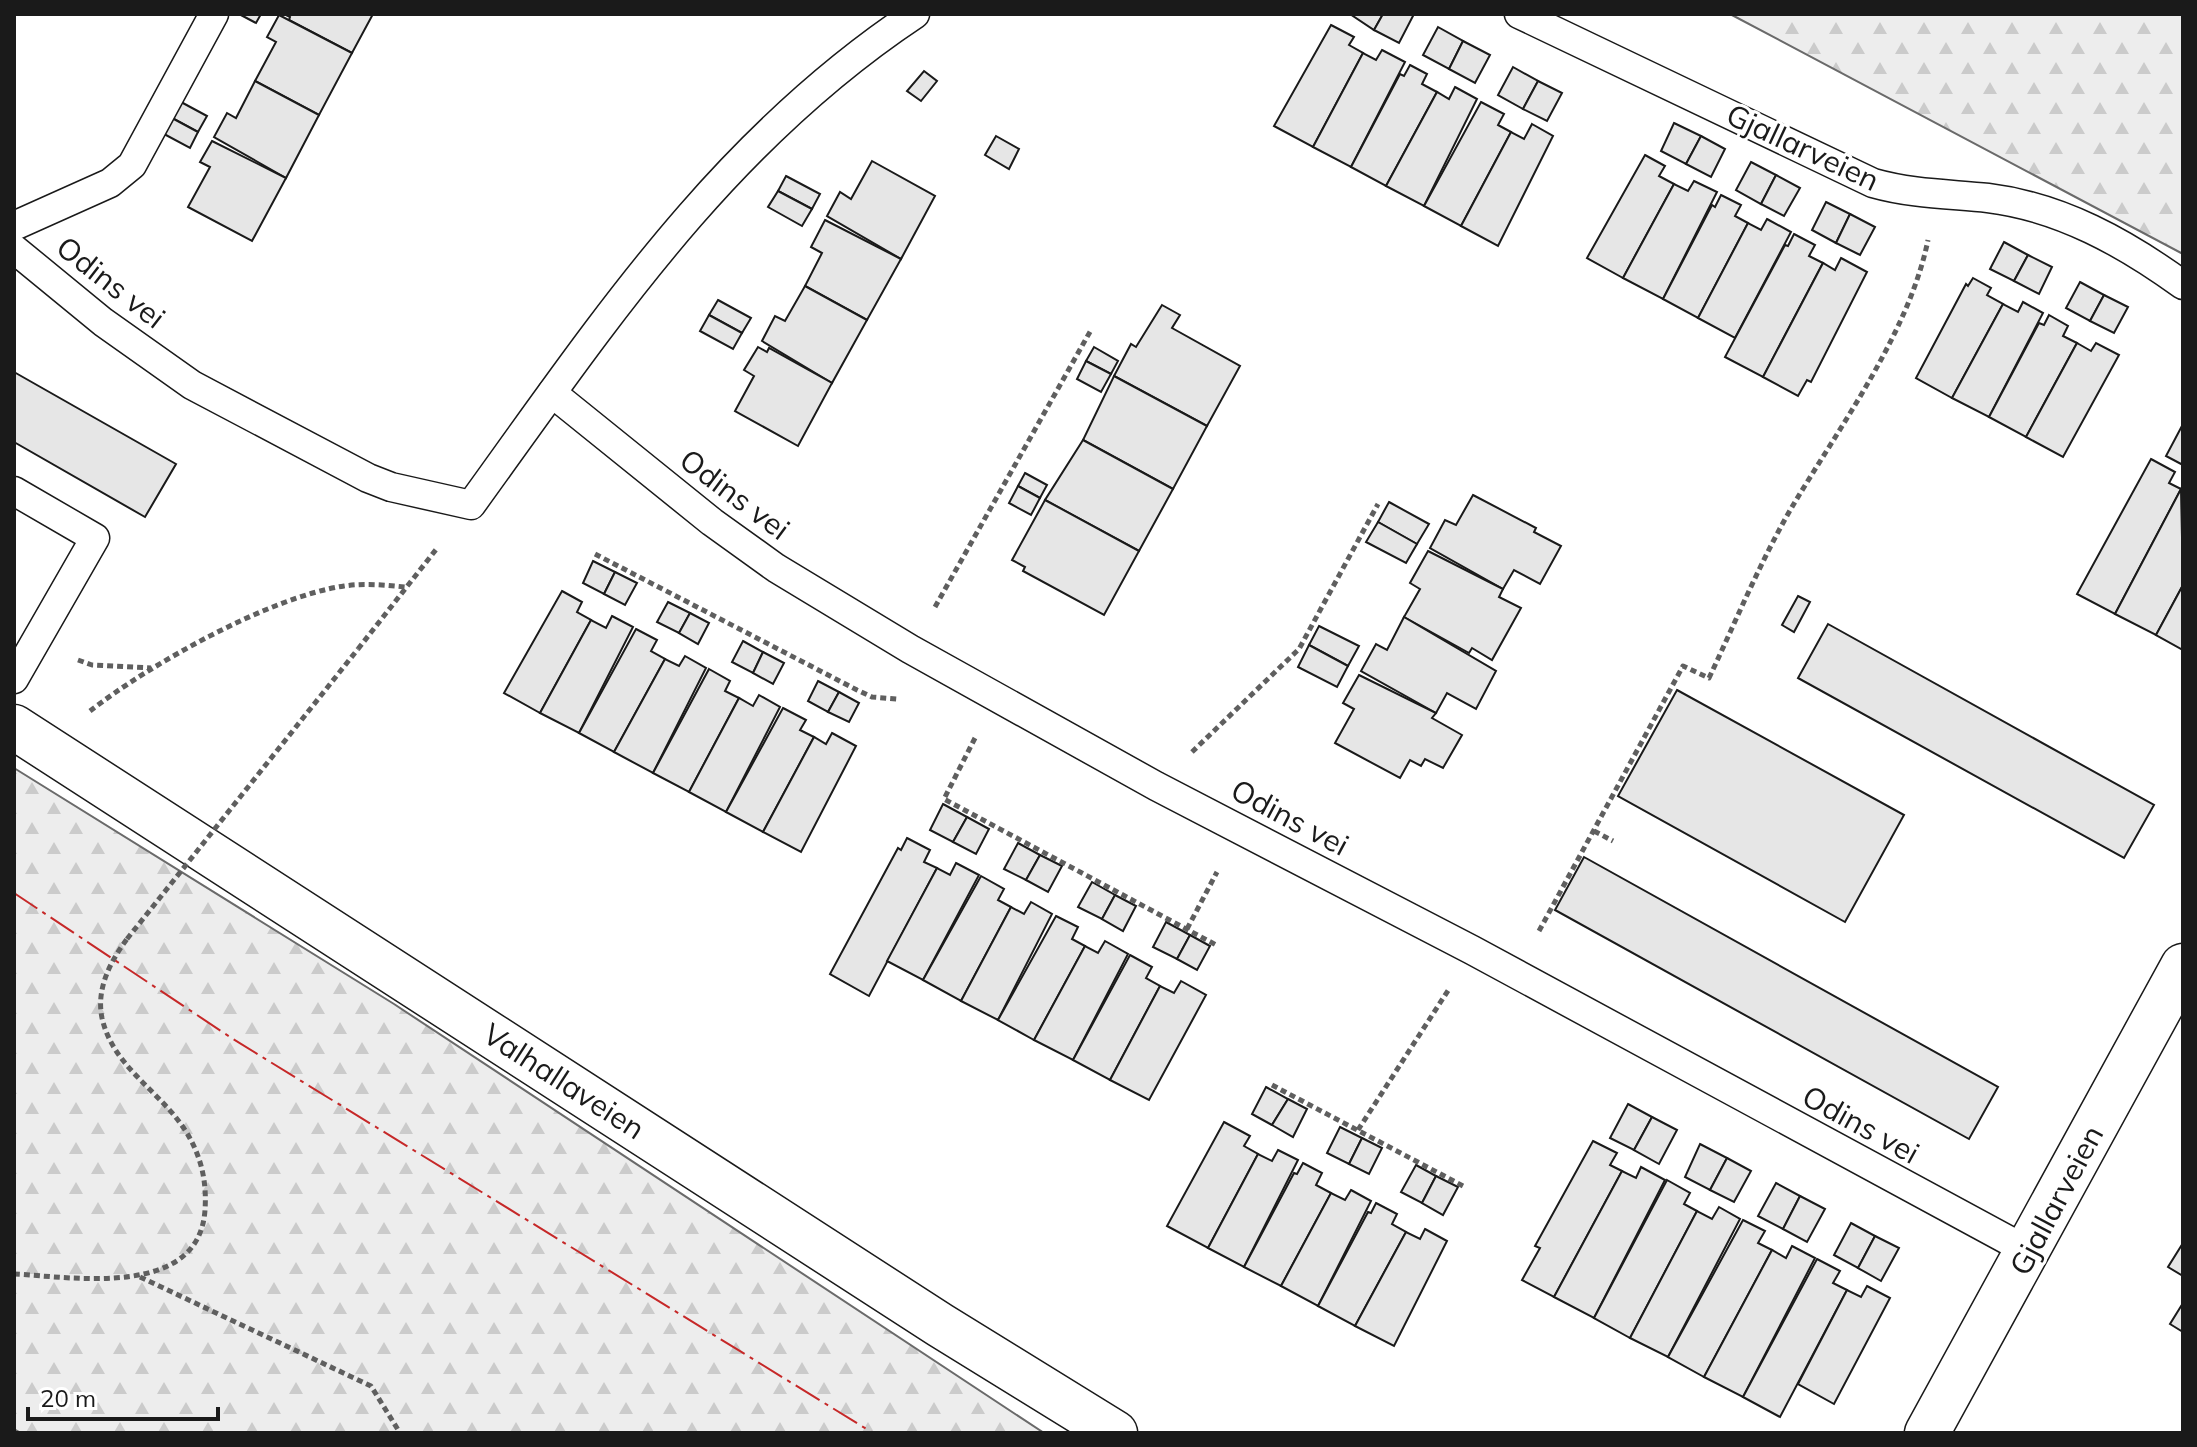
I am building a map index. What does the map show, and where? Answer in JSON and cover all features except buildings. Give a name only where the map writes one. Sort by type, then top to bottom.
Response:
[{"type":"street","name":"Valhallaveien","points":[[14,727],[940,1325],[1115,1433]]},
{"type":"street","name":"Gjallarveien","points":[[1927,1433],[2183,966]]},
{"type":"lane","points":[[14,226],[110,183],[132,165],[214,14]]},
{"type":"lane","points":[[552,393],[648,264],[734,163],[840,69],[915,14]]},
{"type":"lane","name":"Gjallarveien","points":[[1519,14],[1863,178],[1898,190],[1990,198],[2068,219],[2118,242],[2183,285]]},
{"type":"lane","name":"Odins vei","points":[[14,249],[103,322],[192,385],[368,478],[402,490],[471,505],[552,393],[712,522],[776,568],[910,649],[1156,786],[1472,950],[2028,1251]]},
{"type":"lane","points":[[14,491],[95,538],[14,679]]},
{"type":"path","points":[[1509,971],[1535,938],[1683,666],[1709,678],[1761,562],[1867,381],[1897,322],[1927,246],[1935,195]]},
{"type":"path","points":[[910,649],[1091,330]]},
{"type":"path","points":[[1156,786],[1299,649],[1378,504]]},
{"type":"path","points":[[595,554],[872,697],[931,698],[971,683]]},
{"type":"path","points":[[14,1274],[107,1280],[160,1270],[183,1256],[204,1219],[204,1171],[184,1128],[120,1057],[102,1018],[101,995],[106,974],[127,939],[405,587],[345,586],[312,593],[219,632],[152,668],[80,718]]},
{"type":"path","points":[[39,637],[92,665],[152,668]]},
{"type":"path","points":[[997,697],[944,799],[1218,946]]},
{"type":"path","points":[[1187,929],[1240,829]]},
{"type":"path","points":[[1594,831],[1613,841]]},
{"type":"path","points":[[1358,1130],[1472,950]]},
{"type":"path","points":[[1272,1085],[1465,1187]]},
{"type":"path","points":[[139,1276],[371,1386],[400,1433]]},
{"type":"green space","points":[[1730,14],[2183,14],[2183,254]]},
{"type":"green space","points":[[14,768],[394,1004],[1044,1433],[21,1433],[14,1429]]},
{"type":"power","points":[[14,893],[233,1039],[873,1433]]}]
